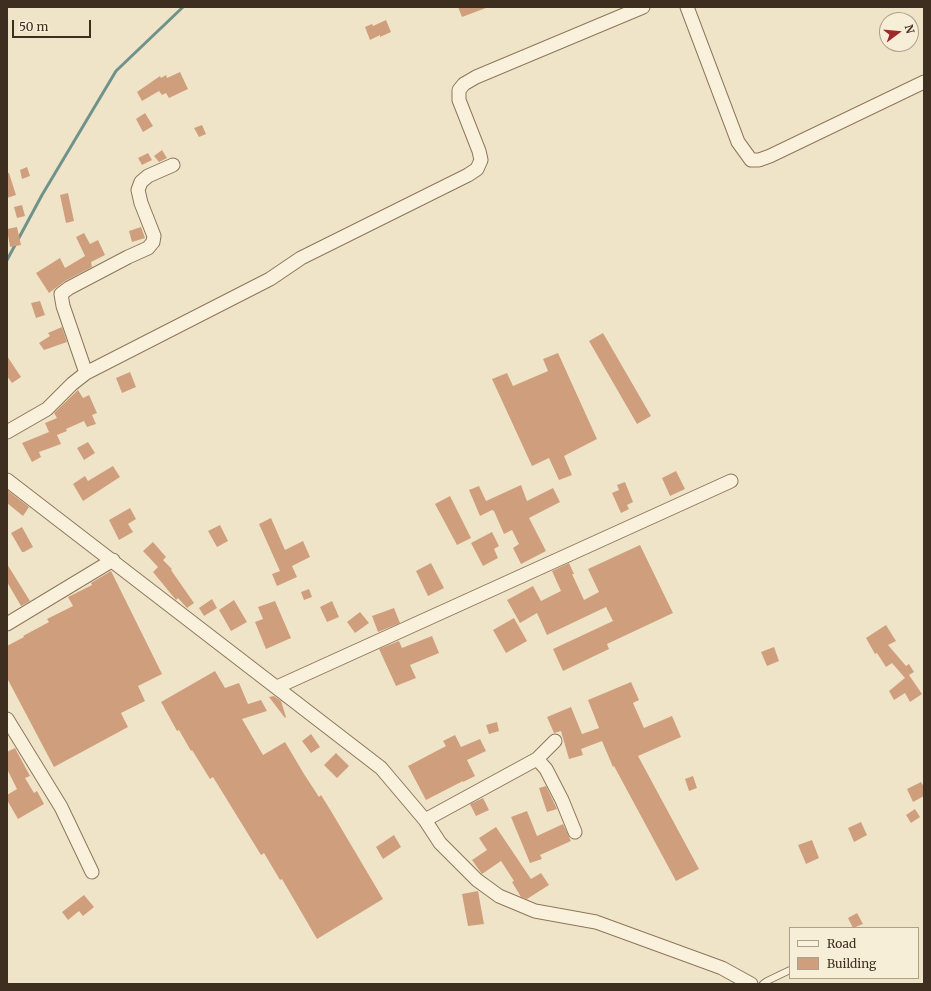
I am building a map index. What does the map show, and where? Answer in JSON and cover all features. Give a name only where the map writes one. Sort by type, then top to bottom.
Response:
[{"type":"street","points":[[7,432],[48,409],[72,384],[86,373],[270,279],[301,258],[468,175],[477,169],[481,160],[480,151],[459,100],[459,90],[464,84],[476,77],[643,7]]},
{"type":"street","points":[[687,7],[738,142],[751,160],[759,160],[770,156],[924,82]]},
{"type":"street","points":[[86,373],[63,306],[61,294],[69,288],[148,248],[153,242],[154,236],[141,203],[138,190],[141,182],[148,176],[173,164]]},
{"type":"street","points":[[7,480],[382,768],[425,820],[440,843],[478,880],[499,896],[535,911],[596,922],[722,968],[750,984]]},
{"type":"street","points":[[277,687],[731,482]]},
{"type":"street","points":[[7,624],[113,560]]},
{"type":"street","points":[[7,719],[61,807],[92,872]]},
{"type":"street","points":[[425,820],[536,759],[555,741]]},
{"type":"street","points":[[536,759],[546,769],[562,800],[575,832]]},
{"type":"lane","points":[[763,984],[789,970]]},
{"type":"building","points":[[458,7],[486,7],[486,8],[462,17]]},
{"type":"building","points":[[386,20],[391,32],[370,40],[365,27],[372,24],[373,26]]},
{"type":"building","points":[[180,72],[188,89],[169,98],[166,93],[162,95],[159,91],[142,101],[137,92],[160,76],[161,78],[166,75],[167,78]]},
{"type":"building","points":[[145,113],[153,126],[143,132],[136,119]]},
{"type":"building","points":[[202,125],[206,134],[199,137],[194,128]]},
{"type":"building","points":[[162,150],[167,158],[159,162],[154,156]]},
{"type":"building","points":[[148,153],[152,160],[142,165],[138,158]]},
{"type":"building","points":[[27,167],[30,176],[22,179],[20,170]]},
{"type":"building","points":[[7,173],[9,173],[16,195],[7,198]]},
{"type":"building","points":[[68,193],[74,221],[66,223],[60,195]]},
{"type":"building","points":[[22,205],[25,216],[17,218],[14,207]]},
{"type":"building","points":[[17,227],[21,245],[10,247],[7,229]]},
{"type":"building","points":[[141,227],[145,238],[132,242],[129,231]]},
{"type":"building","points":[[84,233],[90,244],[98,240],[105,255],[91,262],[92,267],[65,281],[49,293],[36,273],[60,258],[65,268],[85,256],[76,237]]},
{"type":"building","points":[[40,301],[45,315],[36,318],[31,303]]},
{"type":"building","points":[[62,327],[67,342],[44,350],[39,343],[50,336],[48,333]]},
{"type":"building","points":[[603,333],[651,416],[637,424],[589,341]]},
{"type":"building","points":[[558,353],[597,439],[564,456],[572,475],[559,480],[549,458],[532,466],[492,379],[507,373],[513,386],[548,371],[543,359]]},
{"type":"building","points":[[7,356],[21,377],[12,383],[7,376]]},
{"type":"building","points":[[130,372],[136,387],[122,393],[116,378]]},
{"type":"building","points":[[78,390],[83,398],[89,395],[97,413],[92,415],[96,424],[87,427],[84,421],[66,429],[67,431],[57,435],[61,444],[39,452],[41,457],[32,462],[22,443],[49,432],[45,423],[57,418],[54,413]]},
{"type":"building","points":[[88,442],[95,453],[84,460],[77,448]]},
{"type":"building","points":[[113,466],[120,477],[83,501],[73,484],[85,476],[88,481]]},
{"type":"building","points":[[676,471],[685,489],[670,496],[662,478]]},
{"type":"building","points":[[625,482],[633,502],[627,505],[629,509],[621,513],[612,493],[619,490],[617,485]]},
{"type":"building","points":[[521,485],[527,501],[553,488],[560,502],[529,518],[546,551],[521,564],[513,548],[519,544],[512,530],[504,534],[494,511],[492,510],[480,516],[469,490],[479,486],[486,501]]},
{"type":"building","points":[[7,490],[29,507],[23,516],[7,503]]},
{"type":"building","points":[[450,496],[471,538],[457,545],[435,504]]},
{"type":"building","points":[[130,508],[136,519],[128,524],[133,532],[119,540],[109,520]]},
{"type":"building","points":[[271,518],[285,550],[303,541],[310,557],[292,566],[297,577],[277,586],[272,574],[280,571],[259,524]]},
{"type":"building","points":[[220,525],[228,541],[217,547],[208,531]]},
{"type":"building","points":[[22,527],[33,547],[24,552],[22,552],[11,533]]},
{"type":"building","points":[[492,532],[499,546],[494,549],[498,558],[483,566],[471,543]]},
{"type":"building","points":[[153,542],[166,557],[163,560],[172,569],[171,570],[194,603],[187,608],[178,598],[176,600],[153,572],[158,567],[143,551]]},
{"type":"building","points":[[640,545],[673,613],[607,644],[609,649],[563,671],[553,649],[613,621],[606,607],[547,635],[537,613],[520,623],[507,600],[533,586],[541,601],[561,591],[552,571],[569,563],[574,574],[572,574],[584,600],[599,592],[588,569]]},
{"type":"building","points":[[431,563],[444,588],[428,596],[416,571]]},
{"type":"building","points":[[7,564],[30,601],[21,606],[7,582]]},
{"type":"building","points":[[111,571],[162,674],[138,686],[145,701],[121,713],[128,727],[54,767],[7,678],[7,646],[49,622],[47,619],[73,606],[68,597],[92,585],[91,583]]},
{"type":"building","points":[[309,589],[312,597],[304,600],[301,592]]},
{"type":"building","points":[[212,599],[217,608],[204,616],[199,608]]},
{"type":"building","points":[[234,600],[247,622],[231,631],[219,610]]},
{"type":"building","points":[[275,601],[291,638],[266,649],[255,622],[263,619],[258,607]]},
{"type":"building","points":[[332,601],[339,617],[327,622],[320,607]]},
{"type":"building","points":[[394,608],[400,623],[378,632],[372,616]]},
{"type":"building","points":[[360,612],[369,623],[355,633],[347,622]]},
{"type":"building","points":[[514,618],[527,641],[506,653],[493,630]]},
{"type":"building","points":[[886,625],[896,641],[888,645],[906,666],[909,664],[914,672],[909,675],[922,694],[910,702],[905,693],[894,700],[889,691],[905,678],[892,663],[886,667],[877,653],[875,654],[866,638]]},
{"type":"building","points":[[432,636],[439,653],[410,665],[416,678],[396,686],[379,649],[399,641],[402,648]]},
{"type":"building","points":[[774,647],[779,661],[767,666],[761,652]]},
{"type":"building","points":[[215,671],[225,688],[239,683],[248,704],[261,700],[267,711],[242,719],[263,755],[285,742],[319,797],[321,795],[331,811],[383,899],[317,939],[282,879],[280,880],[264,853],[261,855],[213,777],[210,779],[179,730],[177,731],[161,702]]},
{"type":"building","points":[[631,682],[639,700],[633,703],[644,728],[672,716],[681,737],[638,756],[699,869],[676,881],[614,766],[613,767],[602,741],[581,749],[583,755],[569,759],[561,731],[554,733],[547,717],[571,707],[582,734],[599,728],[588,700]]},
{"type":"building","points":[[274,696],[281,701],[286,717],[285,718],[269,697]]},
{"type":"building","points":[[497,722],[499,731],[489,734],[486,725]]},
{"type":"building","points":[[311,734],[320,747],[311,753],[302,741]]},
{"type":"building","points":[[455,735],[461,747],[480,739],[486,751],[467,760],[475,776],[426,800],[408,766],[446,746],[443,741]]},
{"type":"building","points":[[15,748],[30,776],[25,778],[34,793],[37,791],[44,804],[18,819],[7,800],[7,795],[17,789],[7,769],[7,752]]},
{"type":"building","points":[[336,753],[349,766],[337,778],[324,765]]},
{"type":"building","points":[[693,776],[697,788],[689,791],[685,779]]},
{"type":"building","points":[[921,782],[924,787],[924,796],[913,802],[907,789]]},
{"type":"building","points":[[546,786],[557,809],[547,812],[539,788]]},
{"type":"building","points":[[483,798],[489,810],[476,816],[470,804]]},
{"type":"building","points":[[915,809],[920,817],[911,823],[906,815]]},
{"type":"building","points":[[527,811],[537,836],[563,824],[571,841],[540,855],[542,859],[530,863],[511,817]]},
{"type":"building","points":[[861,822],[867,835],[854,842],[848,828]]},
{"type":"building","points":[[496,827],[531,879],[541,873],[549,885],[527,899],[521,897],[512,882],[514,881],[501,861],[482,874],[472,860],[487,850],[479,838]]},
{"type":"building","points":[[394,835],[401,847],[383,859],[376,847]]},
{"type":"building","points":[[812,840],[819,858],[806,864],[798,845]]},
{"type":"building","points":[[478,891],[484,924],[468,926],[462,894]]},
{"type":"building","points":[[84,895],[94,907],[83,916],[79,911],[68,920],[62,912]]},
{"type":"building","points":[[857,913],[863,924],[852,927],[848,918]]},
{"type":"waterway","points":[[7,260],[42,195],[116,71],[183,7]]}]
